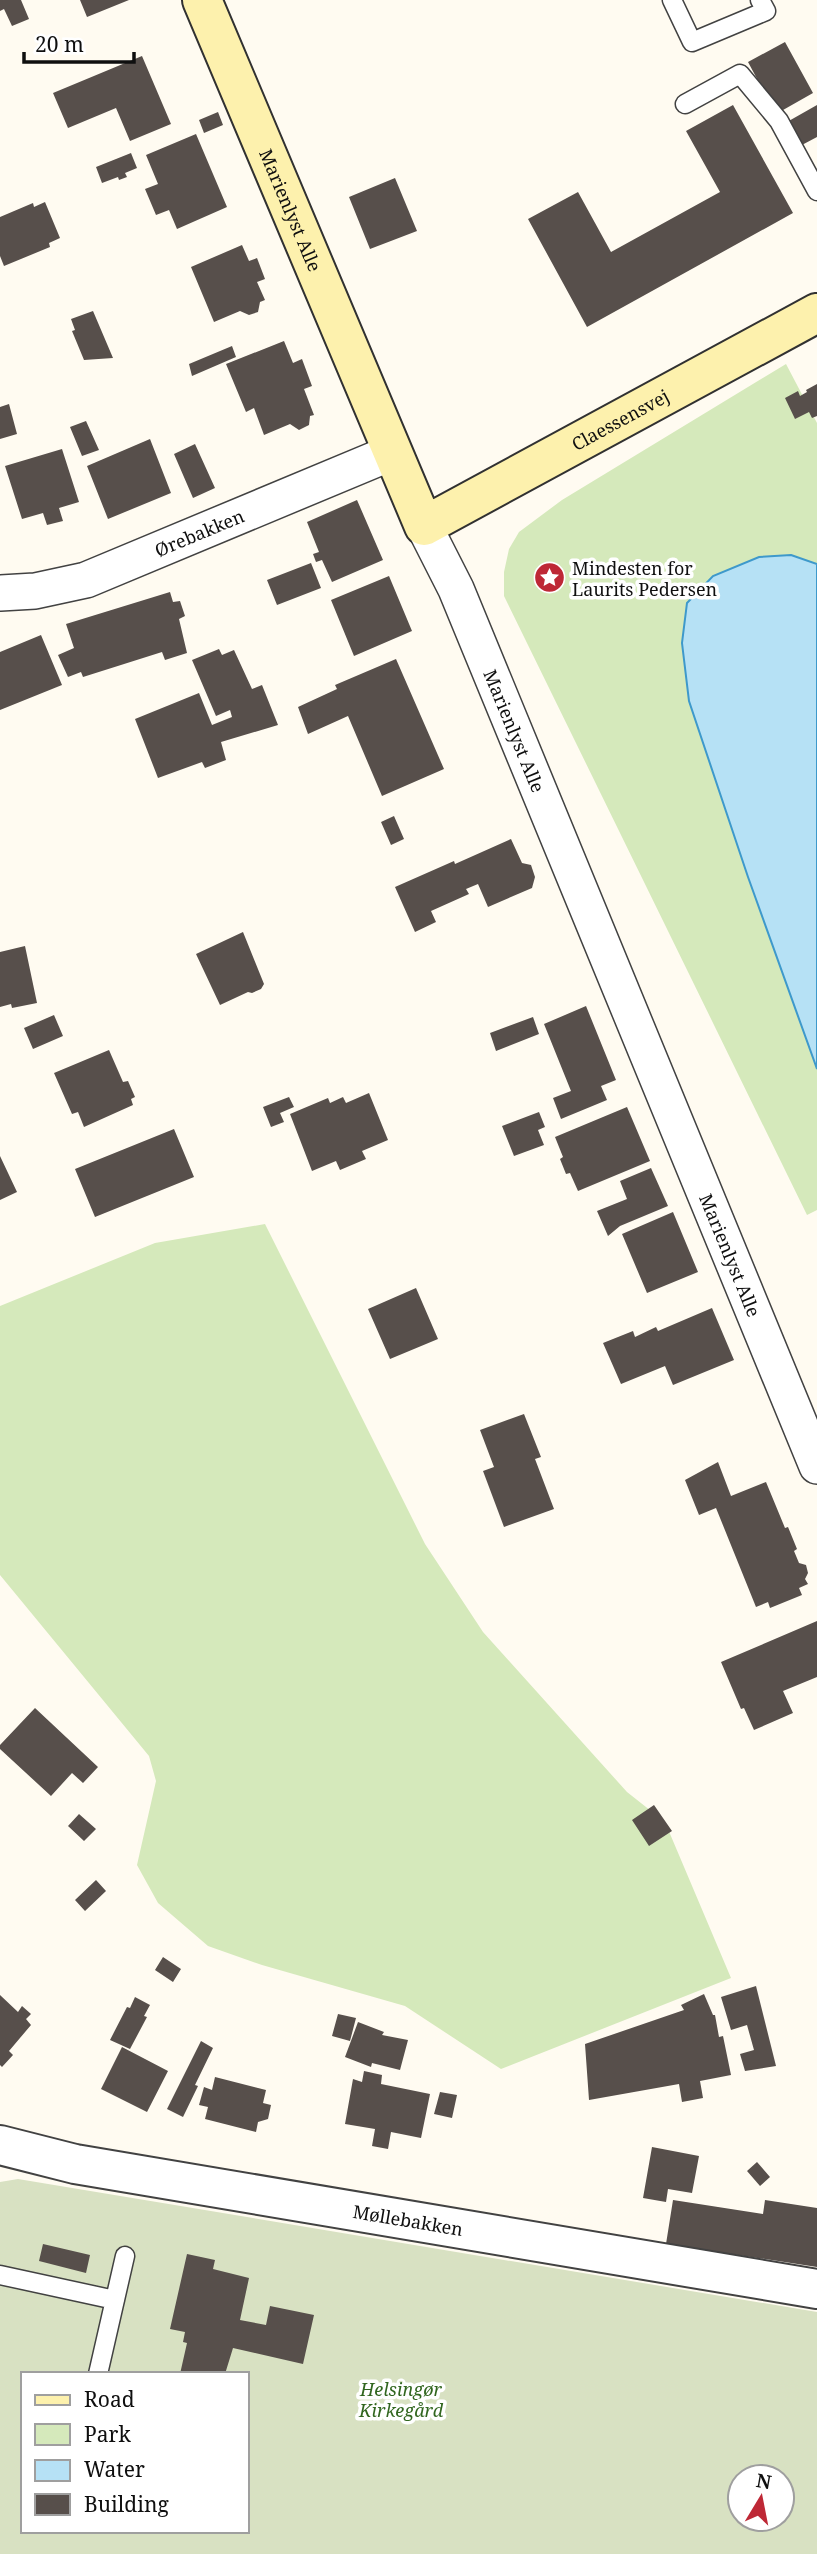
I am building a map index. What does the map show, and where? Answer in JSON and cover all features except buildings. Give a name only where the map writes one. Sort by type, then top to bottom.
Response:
[{"type":"main road","name":"Marienlyst Alle","points":[[202,0],[424,526]]},
{"type":"main road","name":"Claessensvej","points":[[424,526],[817,313]]},
{"type":"street","name":"Ørebakken","points":[[0,593],[34,591],[86,580],[393,452]]},
{"type":"street","name":"Marienlyst Alle","points":[[424,526],[456,589],[817,1466]]},
{"type":"street","name":"Møllebakken","points":[[0,2145],[89,2166],[817,2289]]},
{"type":"lane","points":[[672,0],[692,42],[766,11],[760,0]]},
{"type":"lane","points":[[685,104],[740,74],[779,121],[817,191]]},
{"type":"lane","points":[[98,2372],[125,2256]]},
{"type":"lane","points":[[0,2275],[115,2300]]},
{"type":"green space","points":[[786,364],[817,423],[817,1210],[807,1215],[504,596],[504,572],[509,549],[519,532],[562,500]]},
{"type":"green space","points":[[265,1224],[425,1544],[483,1632],[627,1792],[665,1822],[731,1978],[501,2069],[405,2006],[262,1965],[208,1946],[158,1903],[137,1865],[156,1781],[149,1756],[0,1575],[0,1306],[155,1243]]},
{"type":"green space","name":"Helsingør Kirkegård","points":[[18,2179],[817,2312],[817,2554],[0,2554],[0,2182]]},
{"type":"water","points":[[791,555],[817,564],[817,1069],[689,701],[682,643],[687,603],[713,576],[759,557]]},
{"type":"place","name":"Mindesten for Laurits Pedersen","points":[[549,578]]}]
